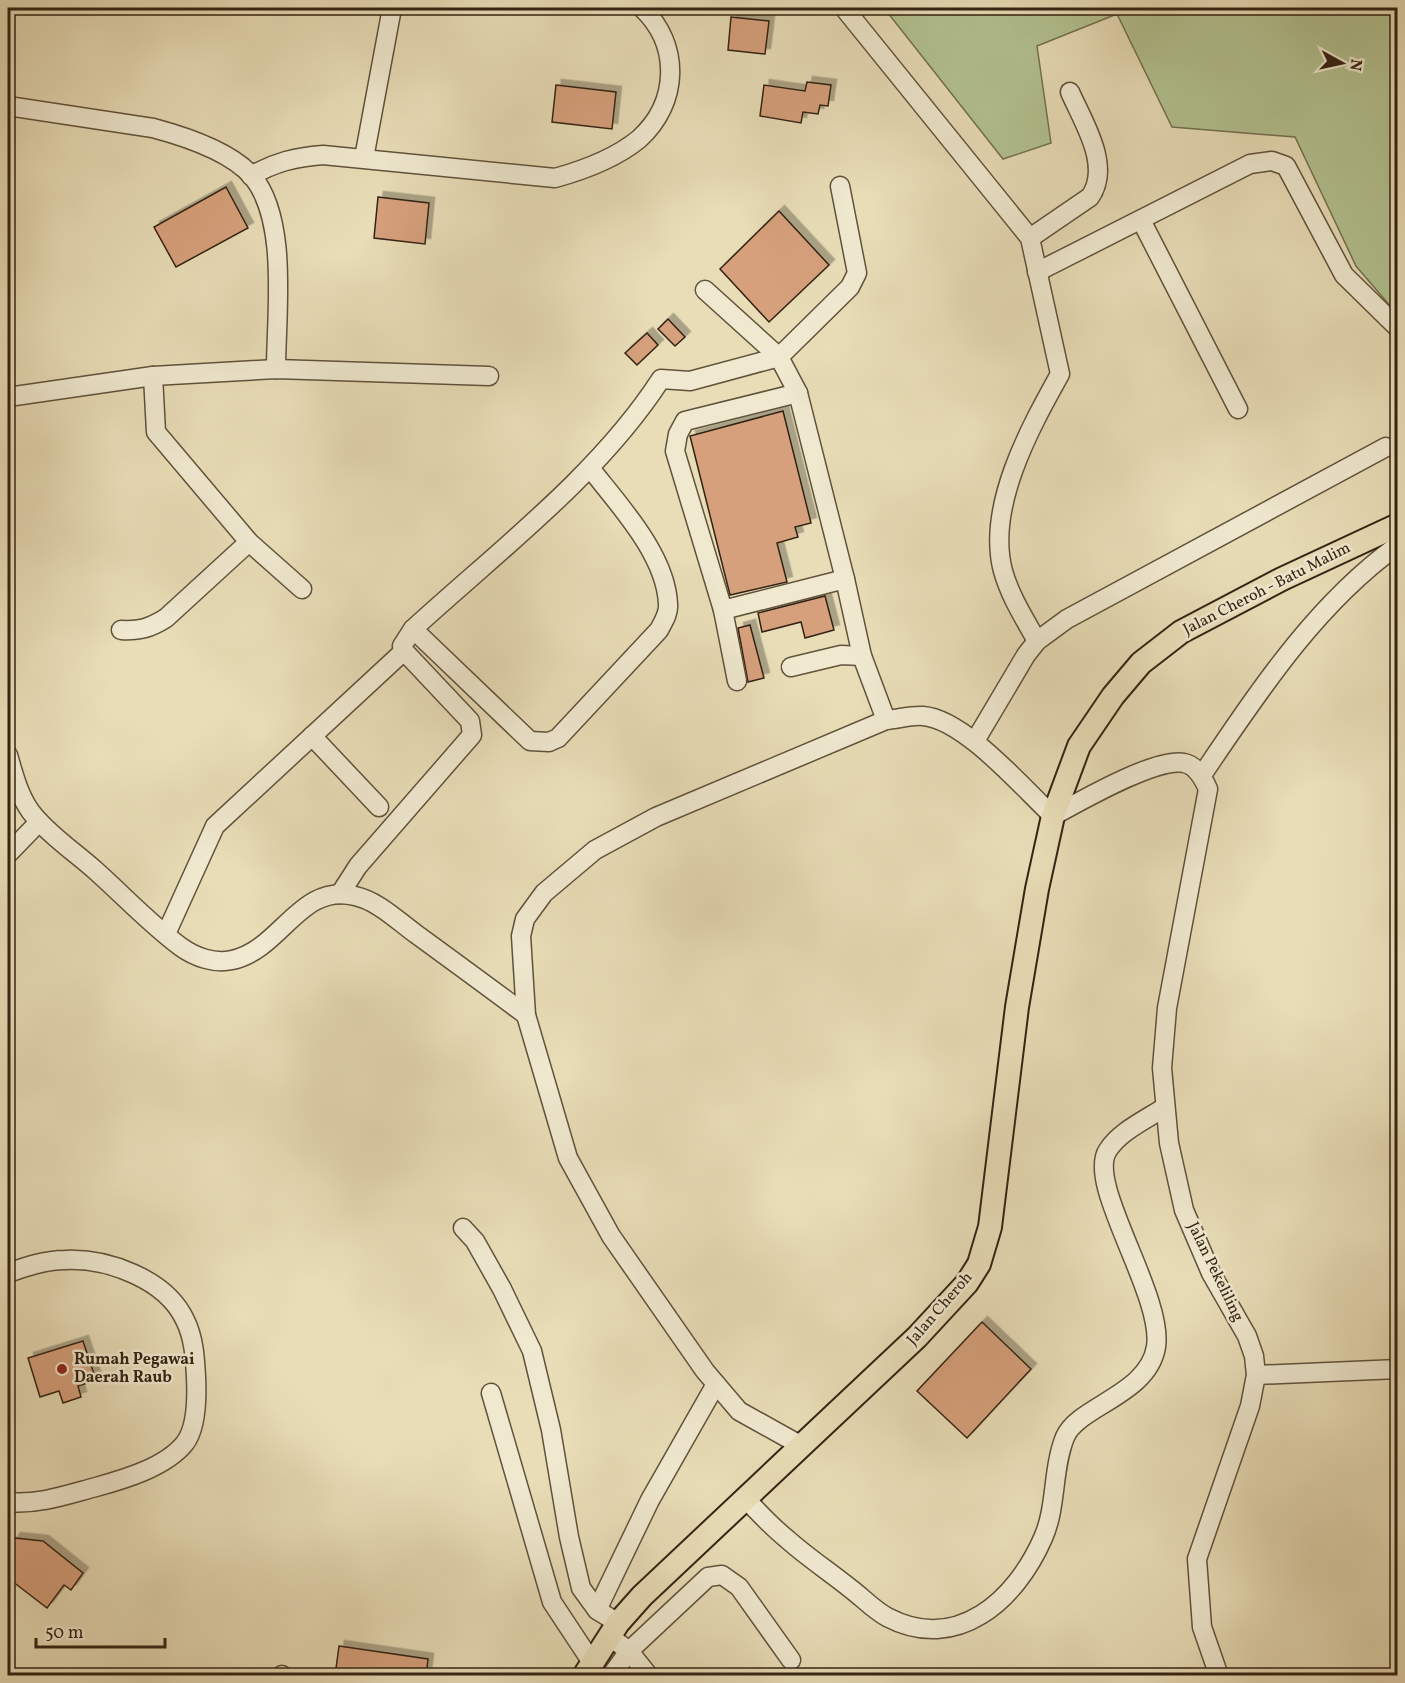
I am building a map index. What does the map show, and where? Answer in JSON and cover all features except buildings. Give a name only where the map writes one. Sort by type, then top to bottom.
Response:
[{"type":"main road","name":"Jalan Cheroh - Batu Malim","points":[[1053,816],[1079,746],[1113,696],[1141,663],[1181,632],[1282,579],[1398,525]]},
{"type":"main road","name":"Jalan Cheroh","points":[[587,1668],[614,1629],[745,1498],[917,1337],[967,1283],[985,1249],[999,1169],[1017,1007],[1037,889],[1053,816]]},
{"type":"street","points":[[364,158],[392,8]]},
{"type":"street","points":[[251,176],[269,165],[293,158],[323,155],[555,177],[586,168],[638,140],[653,124],[663,107],[671,85],[671,61],[667,47],[658,27],[642,8]]},
{"type":"street","points":[[844,8],[1030,238],[1060,374],[1029,433],[1006,496],[1000,535],[1002,569],[1015,603],[1037,641]]},
{"type":"street","points":[[1030,238],[1090,196],[1097,187],[1098,161],[1070,92]]},
{"type":"street","points":[[8,106],[141,126],[175,134],[220,154],[251,176],[268,206],[275,237],[276,369]]},
{"type":"street","points":[[1037,272],[1250,164],[1272,161],[1286,166],[1344,274],[1398,328]]},
{"type":"street","points":[[340,894],[358,866],[472,735],[470,720],[404,651],[402,646],[404,641],[413,629],[590,468],[638,414],[661,379],[690,381],[779,357],[850,287],[857,273],[840,186]]},
{"type":"street","points":[[1141,220],[1238,409]]},
{"type":"street","points":[[705,290],[779,357],[798,393],[862,656],[886,720]]},
{"type":"street","points":[[8,397],[153,376],[276,369],[489,376]]},
{"type":"street","points":[[153,376],[156,432],[249,542],[302,589]]},
{"type":"street","points":[[737,681],[723,610],[675,451],[678,434],[685,421],[798,393]]},
{"type":"street","points":[[975,741],[1026,655],[1037,641],[1067,619],[1386,447]]},
{"type":"street","points":[[413,629],[530,741],[549,742],[558,738],[659,630],[667,615],[668,604],[662,578],[644,537],[590,468]]},
{"type":"street","points":[[121,630],[137,631],[150,628],[166,618],[249,542]]},
{"type":"street","points":[[800,1445],[739,1411],[716,1384],[611,1236],[568,1158],[526,1015],[521,936],[525,919],[544,893],[585,858],[656,817],[886,720],[923,716],[935,719],[975,741],[1053,816],[1110,786],[1172,762],[1186,763],[1202,775],[1275,670],[1315,620],[1352,582],[1398,545]]},
{"type":"street","points":[[723,610],[845,579]]},
{"type":"street","points":[[166,934],[215,826],[404,651]]},
{"type":"street","points":[[791,667],[840,655],[862,656]]},
{"type":"street","points":[[312,736],[379,807]]},
{"type":"street","points":[[8,755],[18,787],[39,822],[181,947],[201,958],[231,961],[260,950],[303,907],[321,897],[340,894],[367,900],[385,911],[526,1015]]},
{"type":"street","name":"Jalan Pekeliling","points":[[1202,775],[1208,789],[1207,802],[1167,1008],[1162,1068],[1169,1143],[1184,1210],[1211,1273],[1247,1336],[1254,1356],[1256,1375],[1250,1406],[1197,1559],[1202,1628],[1219,1676]]},
{"type":"street","points":[[8,854],[39,822]]},
{"type":"street","points":[[745,1498],[785,1538],[886,1617],[913,1626],[960,1625],[986,1613],[1007,1596],[1029,1567],[1044,1536],[1059,1454],[1066,1434],[1142,1376],[1152,1362],[1156,1346],[1156,1323],[1148,1293],[1104,1181],[1103,1161],[1115,1141],[1166,1107]]},
{"type":"street","points":[[463,1228],[475,1241],[532,1350],[551,1430],[569,1537],[581,1588],[649,1676]]},
{"type":"street","points":[[8,1274],[28,1266],[65,1260],[98,1263],[134,1274],[151,1283],[174,1303],[185,1320],[194,1348],[197,1389],[193,1423],[186,1442],[170,1458],[107,1484],[56,1498],[28,1504],[8,1502]]},
{"type":"street","points":[[1256,1375],[1398,1369]]},
{"type":"street","points":[[597,1610],[650,1500],[716,1384]]},
{"type":"street","points":[[491,1393],[552,1602],[587,1668]]},
{"type":"street","points":[[611,1676],[629,1651],[708,1577],[722,1575],[739,1587],[791,1660]]},
{"type":"green space","points":[[884,8],[1397,8],[1397,314],[1356,266],[1295,137],[1172,127],[1117,14],[1037,46],[1051,143],[1003,159]]},
{"type":"place","name":"Rumah Pegawai Daerah Raub","points":[[62,1369]]}]
